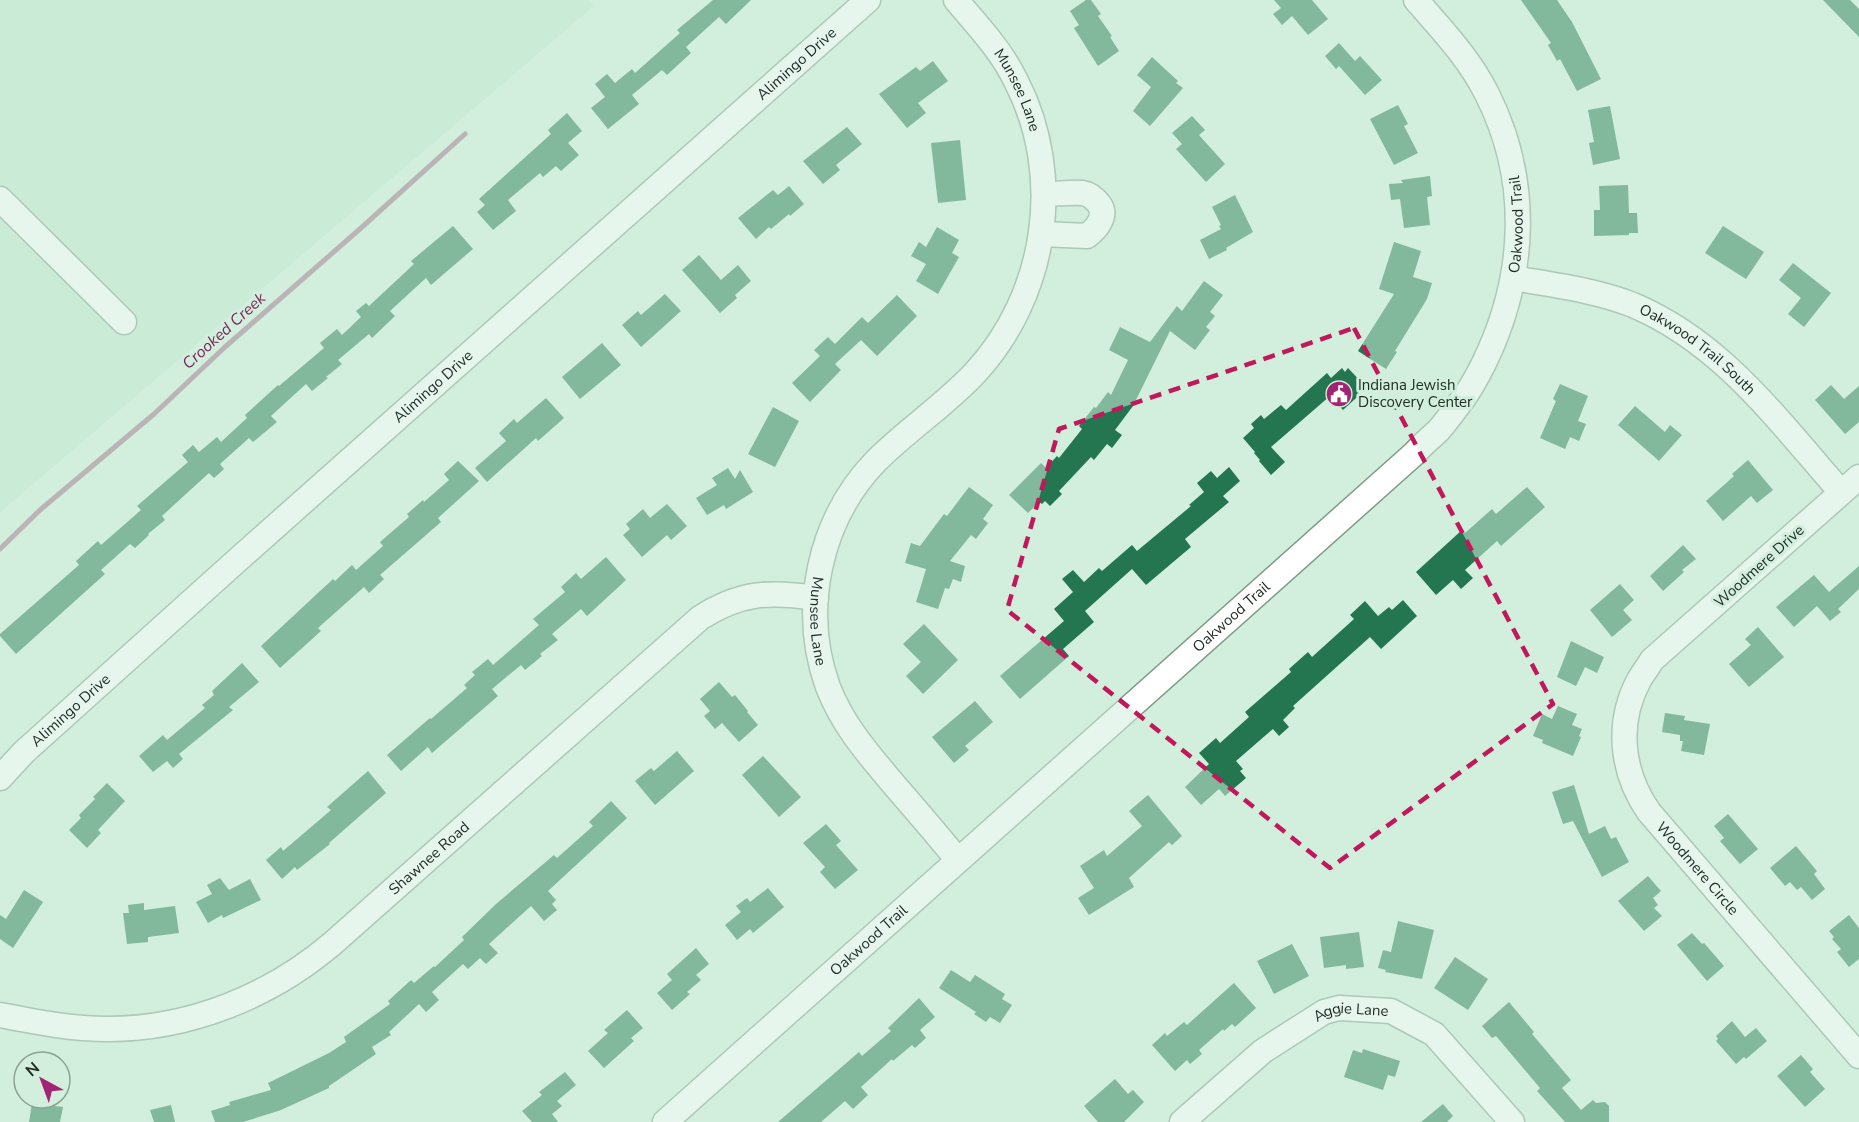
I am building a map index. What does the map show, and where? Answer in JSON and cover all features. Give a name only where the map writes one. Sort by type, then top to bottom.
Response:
[{"type":"street","name":"Alimingo Drive","points":[[0,778],[24,752],[242,556],[868,0]]},
{"type":"street","name":"Munsee Lane","points":[[956,0],[995,46],[1008,66],[1023,94],[1036,132],[1042,163],[1044,194],[1041,234],[1033,273],[1022,303],[1009,328],[993,351],[962,386],[877,460],[856,485],[835,520],[824,550],[818,574],[815,622],[821,664],[842,717],[860,745],[958,860]]},
{"type":"street","name":"Oakwood Trail","points":[[665,1122],[1415,453],[1438,430],[1464,398],[1498,333],[1513,278],[1518,231],[1517,199],[1512,160],[1503,129],[1486,92],[1466,58],[1416,0]]},
{"type":"street","points":[[1041,234],[1087,236],[1097,228],[1102,218],[1102,208],[1095,199],[1085,193],[1044,194]]},
{"type":"street","points":[[0,199],[124,322]]},
{"type":"street","name":"Oakwood Trail South","points":[[1513,278],[1569,287],[1608,297],[1654,315],[1689,335],[1732,370],[1850,485]]},
{"type":"street","name":"Woodmere Drive","points":[[1658,655],[1850,485]]},
{"type":"street","name":"Shawnee Road","points":[[0,1015],[67,1027],[131,1028],[202,1015],[261,992],[295,972],[327,949],[700,618],[728,603],[767,594],[791,594],[816,598]]},
{"type":"street","name":"Woodmere Circle","points":[[1658,655],[1638,680],[1625,719],[1626,760],[1636,790],[1654,818],[1859,1056]]},
{"type":"street","name":"Aggie Lane","points":[[1182,1122],[1263,1051],[1324,1012],[1339,1008],[1391,1011],[1434,1034],[1512,1122]]},
{"type":"highlighted area","points":[[1354,328],[1553,704],[1330,868],[1007,610],[1059,429]]},
{"type":"shaded area","points":[[0,0],[589,0],[594,6],[0,512]]},
{"type":"building","points":[[713,0],[751,0],[726,24],[719,17],[686,47],[691,53],[667,75],[662,70],[632,95],[639,104],[608,129],[591,108],[605,97],[595,84],[607,74],[615,83],[632,69],[635,73],[680,33],[677,30]]},
{"type":"building","points":[[1086,0],[1091,0],[1101,14],[1098,16],[1119,51],[1098,66],[1074,28],[1079,25],[1070,11]]},
{"type":"building","points":[[1274,0],[1312,0],[1328,19],[1308,35],[1292,16],[1282,25],[1273,14],[1281,8]]},
{"type":"building","points":[[1521,0],[1557,0],[1572,22],[1601,79],[1577,91],[1560,59],[1557,61],[1548,45],[1551,43]]},
{"type":"building","points":[[1823,0],[1850,0],[1859,9],[1859,37]]},
{"type":"building","points":[[1339,43],[1355,61],[1360,56],[1382,80],[1365,95],[1339,66],[1336,69],[1325,56]]},
{"type":"building","points":[[1152,57],[1183,88],[1150,126],[1133,111],[1151,87],[1137,75]]},
{"type":"building","points":[[933,61],[948,81],[918,103],[926,113],[907,128],[879,94],[916,67],[920,71]]},
{"type":"building","points":[[1398,105],[1408,124],[1404,126],[1418,153],[1394,165],[1370,119]]},
{"type":"building","points":[[1610,106],[1620,159],[1593,165],[1589,143],[1594,142],[1588,110]]},
{"type":"building","points":[[567,113],[582,131],[568,143],[579,155],[561,171],[556,166],[543,177],[540,173],[508,200],[516,211],[493,230],[477,212],[485,205],[479,199],[551,134],[548,130]]},
{"type":"building","points":[[1192,116],[1205,130],[1199,135],[1225,164],[1206,182],[1176,149],[1182,144],[1172,133]]},
{"type":"building","points":[[847,127],[862,144],[836,165],[840,170],[823,184],[803,161]]},
{"type":"building","points":[[960,140],[966,200],[938,203],[931,143]]},
{"type":"building","points":[[1430,176],[1432,196],[1427,197],[1430,225],[1404,228],[1400,199],[1391,200],[1389,184]]},
{"type":"building","points":[[1628,185],[1629,213],[1637,213],[1638,233],[1594,236],[1594,210],[1600,210],[1599,186]]},
{"type":"building","points":[[789,186],[804,204],[771,229],[769,227],[756,239],[738,218],[773,190],[778,195]]},
{"type":"building","points":[[1235,195],[1253,232],[1209,259],[1200,240],[1221,229],[1212,207]]},
{"type":"building","points":[[453,226],[473,249],[431,285],[426,278],[390,311],[395,316],[372,338],[369,334],[338,360],[342,364],[312,391],[306,384],[271,416],[277,422],[253,442],[249,438],[220,464],[224,469],[214,478],[209,473],[162,516],[165,520],[135,548],[130,544],[101,570],[105,574],[16,654],[0,634],[79,565],[76,561],[98,541],[101,545],[141,510],[137,506],[188,462],[182,455],[193,445],[199,452],[217,437],[221,442],[247,418],[245,415],[324,348],[320,343],[337,329],[342,335],[361,317],[356,311],[366,303],[369,306],[414,264],[411,261]]},
{"type":"building","points":[[1723,226],[1764,252],[1746,279],[1705,253]]},
{"type":"building","points":[[937,227],[959,240],[952,253],[959,257],[938,294],[916,281],[926,264],[911,256],[919,242],[926,247]]},
{"type":"building","points":[[1394,242],[1421,251],[1413,277],[1432,283],[1427,299],[1386,369],[1358,351],[1394,294],[1379,289]]},
{"type":"building","points":[[699,255],[721,280],[738,265],[751,281],[720,313],[682,270]]},
{"type":"building","points":[[1793,263],[1831,293],[1804,327],[1788,314],[1801,298],[1779,280]]},
{"type":"building","points":[[1204,281],[1223,295],[1210,312],[1215,316],[1206,327],[1210,330],[1195,350],[1170,331],[1133,406],[1115,430],[1122,435],[1112,448],[1107,444],[1094,460],[1091,457],[1059,491],[1062,494],[1050,506],[1045,501],[1042,504],[1039,502],[1028,513],[1009,495],[1041,463],[1046,468],[1057,456],[1059,458],[1082,429],[1079,426],[1094,407],[1096,408],[1108,392],[1111,395],[1128,360],[1109,350],[1120,327],[1150,342],[1177,306],[1182,311]]},
{"type":"building","points":[[665,294],[681,311],[641,347],[622,325],[638,311],[641,315]]},
{"type":"building","points":[[897,295],[917,316],[877,356],[861,340],[835,364],[841,370],[810,402],[792,383],[820,356],[814,350],[828,337],[835,344],[862,317],[868,323]]},
{"type":"building","points":[[602,343],[621,365],[580,399],[562,377]]},
{"type":"building","points":[[1342,368],[1345,372],[1348,368],[1367,388],[1343,410],[1330,396],[1271,447],[1285,462],[1271,475],[1243,438],[1254,428],[1251,424],[1261,415],[1264,419],[1281,405],[1286,410],[1327,373],[1331,378]]},
{"type":"building","points":[[1560,384],[1588,396],[1578,421],[1586,424],[1579,441],[1570,437],[1565,449],[1540,438],[1556,401],[1553,399]]},
{"type":"building","points":[[1831,385],[1844,399],[1859,386],[1859,422],[1845,434],[1815,400]]},
{"type":"building","points":[[546,398],[564,418],[538,441],[536,438],[487,482],[475,468],[506,441],[499,433],[514,419],[517,423]]},
{"type":"building","points":[[1635,406],[1665,432],[1670,425],[1682,435],[1659,461],[1618,425]]},
{"type":"building","points":[[773,407],[799,421],[775,467],[748,454]]},
{"type":"building","points":[[1748,460],[1773,490],[1757,503],[1751,496],[1723,521],[1706,501]]},
{"type":"building","points":[[458,461],[479,481],[438,518],[441,522],[380,575],[384,579],[369,593],[364,587],[318,628],[321,631],[280,668],[261,646],[333,579],[335,581],[352,565],[356,570],[383,546],[380,542],[409,517],[407,514],[449,480],[444,474]]},
{"type":"building","points":[[1229,467],[1240,481],[1223,496],[1229,502],[1185,539],[1191,547],[1146,585],[1132,569],[1085,611],[1094,622],[1063,649],[1069,656],[1020,699],[1000,676],[1064,621],[1054,609],[1073,592],[1062,579],[1073,570],[1084,582],[1099,568],[1102,571],[1132,545],[1137,551],[1191,506],[1189,505],[1204,492],[1197,483],[1211,471],[1217,478]]},
{"type":"building","points":[[728,468],[735,479],[740,470],[753,492],[726,509],[724,505],[707,515],[696,498],[717,485],[712,478]]},
{"type":"building","points":[[969,487],[993,505],[983,519],[988,523],[976,539],[971,535],[950,561],[965,566],[961,582],[953,579],[949,589],[945,588],[938,609],[916,602],[926,569],[905,563],[911,543],[920,546],[944,514],[947,516]]},
{"type":"building","points":[[1527,487],[1545,507],[1501,546],[1497,541],[1465,570],[1473,578],[1461,589],[1453,580],[1436,595],[1416,572],[1462,530],[1465,533],[1492,509],[1496,514]]},
{"type":"building","points":[[667,504],[687,526],[671,540],[667,535],[642,557],[623,535],[630,529],[626,524],[643,509],[650,518]]},
{"type":"building","points":[[1683,545],[1696,559],[1682,570],[1684,572],[1663,591],[1650,576]]},
{"type":"building","points":[[606,557],[626,580],[587,616],[581,609],[552,634],[558,640],[540,654],[542,656],[525,670],[521,665],[492,689],[498,696],[432,753],[428,747],[401,771],[387,755],[467,688],[464,685],[475,675],[472,672],[488,659],[493,665],[539,625],[533,619],[565,592],[561,587],[576,573],[581,579]]},
{"type":"building","points":[[1859,566],[1859,589],[1838,609],[1841,612],[1830,621],[1817,606],[1794,627],[1776,607],[1814,575],[1829,592]]},
{"type":"building","points":[[1620,584],[1634,600],[1623,610],[1632,620],[1612,637],[1590,610]]},
{"type":"building","points":[[1403,600],[1417,616],[1381,649],[1370,637],[1293,706],[1295,708],[1283,720],[1289,727],[1279,736],[1273,729],[1236,761],[1243,769],[1240,771],[1246,778],[1225,796],[1219,789],[1201,805],[1185,787],[1209,764],[1199,753],[1216,738],[1220,743],[1249,717],[1245,712],[1291,672],[1289,669],[1308,652],[1312,657],[1354,619],[1350,615],[1365,601],[1378,616],[1389,607],[1392,610]]},
{"type":"building","points":[[924,624],[958,660],[923,694],[906,676],[921,662],[903,644]]},
{"type":"building","points":[[1758,627],[1784,657],[1749,687],[1729,664],[1751,645],[1745,639]]},
{"type":"building","points":[[1571,641],[1604,657],[1597,673],[1585,667],[1576,686],[1557,677]]},
{"type":"building","points":[[242,663],[259,682],[229,707],[233,710],[179,754],[183,759],[173,768],[167,761],[153,772],[139,756],[163,735],[167,740],[205,708],[202,705],[214,695],[212,691]]},
{"type":"building","points":[[719,682],[732,697],[735,695],[758,725],[739,742],[722,723],[715,729],[704,716],[710,711],[700,699]]},
{"type":"building","points":[[975,701],[993,722],[965,746],[969,750],[954,763],[932,737]]},
{"type":"building","points":[[1558,706],[1577,714],[1572,725],[1582,729],[1573,756],[1542,743],[1543,740],[1533,736],[1542,714],[1552,719]]},
{"type":"building","points":[[1665,713],[1685,716],[1684,720],[1710,724],[1704,755],[1681,751],[1683,741],[1680,741],[1680,735],[1662,732]]},
{"type":"building","points":[[677,751],[694,771],[655,805],[635,781],[651,768],[654,771]]},
{"type":"building","points":[[763,756],[801,797],[779,817],[742,775]]},
{"type":"building","points":[[368,771],[386,793],[330,844],[297,870],[295,867],[282,879],[266,860],[281,847],[283,851],[331,810],[327,807]]},
{"type":"building","points":[[107,783],[125,801],[98,830],[101,833],[87,848],[69,830],[81,818],[79,815],[95,799],[93,797]]},
{"type":"building","points":[[1574,785],[1589,834],[1605,826],[1611,839],[1616,837],[1629,862],[1602,877],[1573,821],[1563,824],[1552,792]]},
{"type":"building","points":[[1148,795],[1182,836],[1172,845],[1169,842],[1129,878],[1134,887],[1089,915],[1078,898],[1094,888],[1080,866],[1104,850],[1107,856],[1142,826],[1129,811]]},
{"type":"building","points":[[611,801],[627,818],[548,891],[556,900],[552,904],[557,910],[544,921],[531,906],[489,944],[498,953],[486,964],[480,958],[468,969],[463,964],[432,992],[439,1000],[426,1012],[419,1004],[389,1032],[391,1035],[372,1047],[376,1054],[329,1088],[281,1110],[243,1122],[215,1122],[211,1111],[230,1105],[229,1102],[271,1090],[268,1083],[329,1053],[346,1042],[344,1037],[390,1004],[388,1001],[411,980],[414,983],[435,967],[464,940],[462,937],[496,904],[554,855],[557,858],[593,826],[589,822]]},
{"type":"building","points":[[1728,814],[1758,849],[1740,864],[1720,841],[1724,838],[1714,826]]},
{"type":"building","points":[[826,824],[841,841],[836,845],[858,870],[835,889],[820,872],[825,867],[803,843]]},
{"type":"building","points":[[1796,846],[1817,871],[1814,874],[1825,889],[1812,900],[1801,887],[1797,890],[1790,882],[1785,886],[1770,868]]},
{"type":"building","points":[[1648,876],[1661,891],[1653,898],[1658,905],[1654,908],[1662,916],[1644,931],[1618,901]]},
{"type":"building","points":[[220,878],[229,890],[250,879],[261,900],[208,923],[196,902],[212,894],[207,885]]},
{"type":"building","points":[[768,888],[784,907],[753,933],[750,929],[737,940],[725,925],[741,912],[736,906],[747,898],[750,902]]},
{"type":"building","points":[[24,890],[43,902],[13,948],[0,939],[0,915],[6,919]]},
{"type":"building","points":[[144,903],[144,910],[175,906],[179,933],[148,937],[148,942],[127,944],[123,913],[129,913],[128,905]]},
{"type":"building","points":[[1849,915],[1859,928],[1859,959],[1849,967],[1837,952],[1841,949],[1832,939],[1834,937],[1829,931]]},
{"type":"building","points":[[1398,921],[1434,930],[1422,979],[1385,972],[1386,970],[1378,968],[1383,950],[1391,952]]},
{"type":"building","points":[[1359,932],[1364,967],[1346,969],[1346,965],[1324,968],[1320,937]]},
{"type":"building","points":[[1692,933],[1724,966],[1707,981],[1677,945]]},
{"type":"building","points":[[1292,944],[1309,976],[1274,994],[1257,961]]},
{"type":"building","points":[[696,948],[709,964],[696,975],[701,980],[687,992],[690,994],[672,1010],[657,993],[672,980],[667,974]]},
{"type":"building","points":[[1455,957],[1488,979],[1468,1010],[1434,988]]},
{"type":"building","points":[[951,970],[970,982],[975,975],[1005,994],[1002,999],[1012,1005],[1000,1023],[990,1017],[986,1022],[974,1014],[976,1012],[939,988]]},
{"type":"building","points":[[1234,983],[1256,1008],[1235,1027],[1232,1024],[1224,1031],[1223,1029],[1199,1050],[1202,1054],[1190,1064],[1187,1060],[1175,1071],[1152,1045],[1165,1033],[1167,1036],[1184,1022],[1187,1025]]},
{"type":"building","points":[[919,998],[935,1017],[920,1030],[926,1038],[915,1048],[912,1045],[893,1061],[892,1059],[861,1087],[868,1095],[853,1109],[845,1101],[821,1122],[778,1122],[859,1052],[862,1056],[891,1031],[888,1028]]},
{"type":"building","points":[[1509,1002],[1534,1032],[1532,1034],[1571,1080],[1562,1088],[1581,1110],[1593,1100],[1596,1103],[1605,1102],[1609,1106],[1609,1122],[1565,1122],[1537,1091],[1540,1088],[1496,1036],[1492,1038],[1482,1026]]},
{"type":"building","points":[[627,1010],[643,1028],[631,1038],[634,1041],[604,1068],[588,1051],[608,1033],[604,1030]]},
{"type":"building","points":[[1732,1021],[1745,1037],[1756,1028],[1767,1041],[1746,1059],[1744,1057],[1736,1064],[1716,1041],[1718,1039],[1716,1036]]},
{"type":"building","points":[[1363,1049],[1400,1061],[1395,1077],[1388,1075],[1383,1090],[1344,1077],[1353,1050],[1362,1053]]},
{"type":"building","points":[[1801,1055],[1813,1069],[1810,1072],[1825,1089],[1805,1107],[1777,1076]]},
{"type":"building","points":[[565,1072],[576,1085],[557,1101],[562,1106],[552,1114],[558,1122],[532,1122],[522,1111],[542,1095],[539,1092]]},
{"type":"building","points":[[1115,1079],[1128,1094],[1133,1090],[1144,1102],[1124,1122],[1098,1122],[1084,1106]]},
{"type":"building","points":[[1443,1104],[1453,1116],[1447,1122],[1421,1122]]},
{"type":"building","points":[[171,1105],[175,1122],[154,1122],[150,1110]]},
{"type":"building","points":[[31,1110],[62,1110],[60,1122],[29,1122]]},
{"type":"waterway","name":"Crooked Creek","points":[[0,549],[40,510],[154,414],[225,347],[465,134]]},
{"type":"place","name":"Indiana Jewish Discovery Center","points":[[1339,394]]}]
